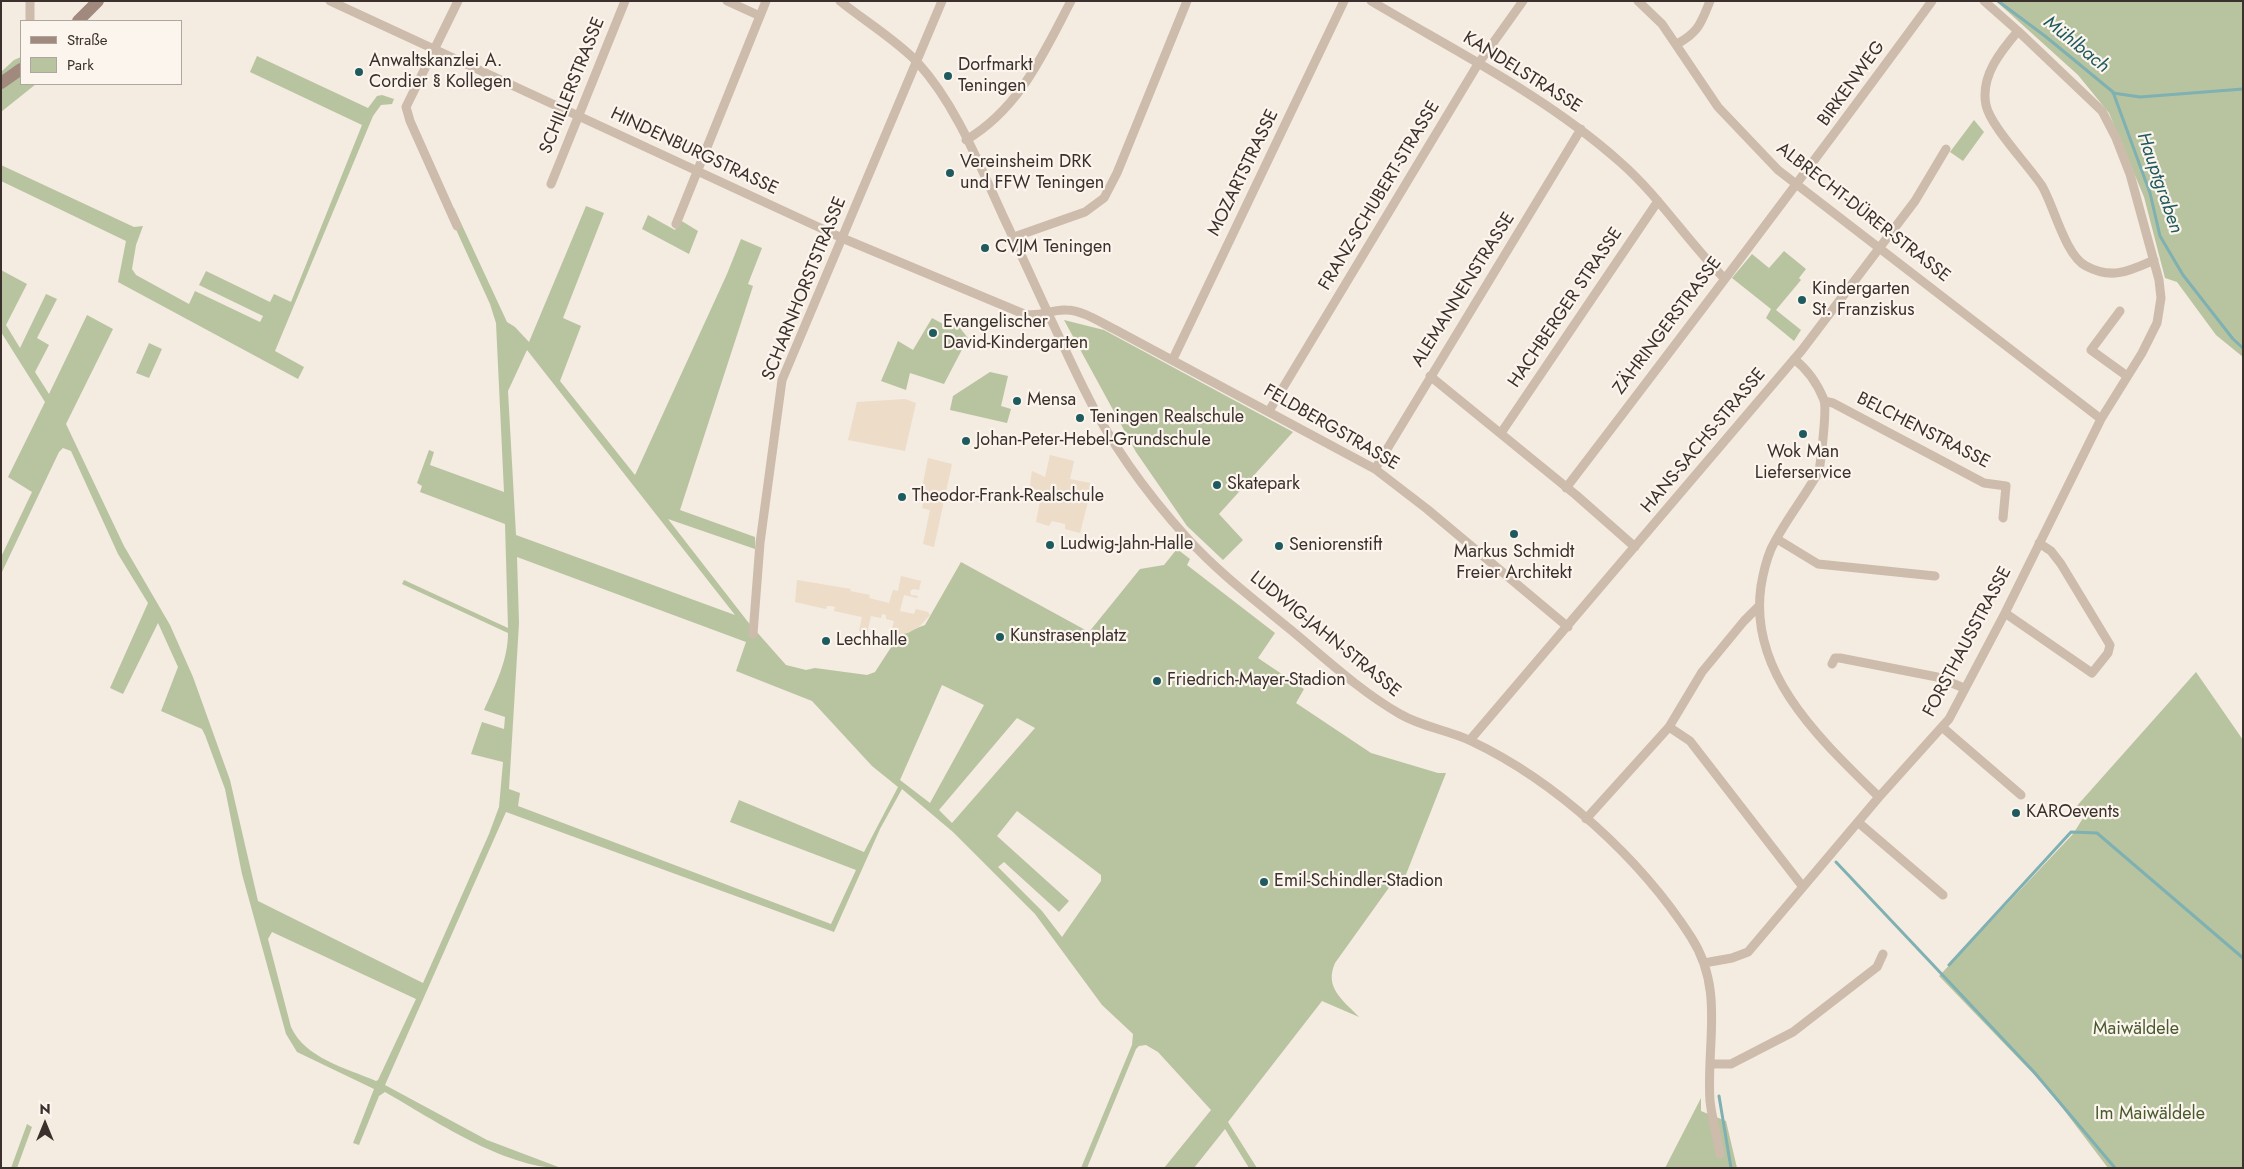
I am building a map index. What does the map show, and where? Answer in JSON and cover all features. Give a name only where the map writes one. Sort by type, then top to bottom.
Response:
[{"type":"main road","points":[[79,20],[98,1]]},
{"type":"main road","points":[[1,83],[20,70]]},
{"type":"street","points":[[30,1],[30,20]]},
{"type":"street","name":"HINDENBURGSTRASSE","points":[[330,1],[842,238],[1024,314],[1032,316],[1049,313]]},
{"type":"street","points":[[457,226],[410,121],[406,107],[458,1]]},
{"type":"street","name":"SCHILLERSTRASSE","points":[[551,184],[625,1]]},
{"type":"street","points":[[727,1],[760,16]]},
{"type":"street","points":[[676,224],[696,170],[766,1]]},
{"type":"street","name":"LUDWIG-JAHN-STRASSE","points":[[840,1],[916,60],[937,88],[966,140],[1014,237],[1084,390],[1105,426],[1147,488],[1209,561],[1341,672],[1384,704],[1404,717],[1470,740],[1504,759],[1555,794],[1635,863],[1692,939],[1704,962],[1713,1018],[1710,1101],[1720,1154]]},
{"type":"street","name":"SCHARNHORSTSTRASSE","points":[[753,634],[760,543],[782,380],[942,1]]},
{"type":"street","points":[[966,140],[983,130],[1005,111],[1031,76],[1071,1]]},
{"type":"street","points":[[1014,237],[1085,212],[1104,198],[1117,173],[1187,1]]},
{"type":"street","name":"MOZARTSTRASSE","points":[[1173,359],[1344,1]]},
{"type":"street","name":"KANDELSTRASSE","points":[[1371,1],[1552,108],[1582,129],[1622,163],[1658,201],[1724,278]]},
{"type":"street","name":"FRANZ-SCHUBERT-STRASSE","points":[[1269,411],[1478,64],[1523,1]]},
{"type":"street","name":"ALBRECHT-DÜRER-STRASSE","points":[[1638,1],[1662,24],[1718,107],[1750,143],[1778,170],[2100,419]]},
{"type":"street","points":[[1677,44],[1690,37],[1699,27],[1710,1]]},
{"type":"street","name":"BIRKENWEG","points":[[1797,185],[1932,1]]},
{"type":"street","name":"FORSTHAUSSTRASSE","points":[[1704,962],[1732,958],[1748,952],[1859,823],[1879,797],[1942,727],[2005,613],[2100,419],[2157,322],[2161,298],[2154,260],[2130,174],[2116,138],[2102,111],[2018,30],[1984,1]]},
{"type":"street","points":[[2018,30],[1993,66],[1988,77],[1986,106],[1996,124],[2042,186],[2071,249],[2083,264],[2098,272],[2115,274],[2154,260]]},
{"type":"street","name":"ALEMANNENSTRASSE","points":[[1375,469],[1582,129]]},
{"type":"street","name":"HANS-SACHS-STRASSE","points":[[1470,740],[1794,359],[1915,201],[1946,149]]},
{"type":"street","name":"ZÄHRINGERSTRASSE","points":[[1566,488],[1724,278],[1797,185]]},
{"type":"street","name":"HACHBERGER STRASSE","points":[[1501,433],[1658,201]]},
{"type":"street","name":"FELDBERGSTRASSE","points":[[1049,313],[1060,310],[1075,311],[1173,359],[1375,469],[1427,509],[1568,627]]},
{"type":"street","points":[[2120,311],[2090,350],[2127,376]]},
{"type":"street","points":[[1794,359],[1806,368],[1824,402],[1822,458],[1818,471],[1777,539],[1764,569],[1758,607],[1764,644],[1777,674],[1796,706],[1823,742],[1879,797]]},
{"type":"street","points":[[1430,376],[1501,433],[1635,547]]},
{"type":"street","name":"BELCHENSTRASSE","points":[[1824,402],[1833,404],[1984,483],[2006,486],[2003,518]]},
{"type":"street","points":[[1777,539],[1818,564],[1935,576]]},
{"type":"street","points":[[2005,613],[2092,673],[2108,653],[2110,645],[2061,564],[2051,551],[2038,543]]},
{"type":"street","points":[[1586,819],[1669,727],[1702,672],[1744,620],[1758,607]]},
{"type":"street","points":[[1832,664],[1835,658],[1840,658],[1937,677],[1964,688]]},
{"type":"street","points":[[1669,727],[1690,741],[1803,887]]},
{"type":"street","points":[[1942,727],[2021,795]]},
{"type":"street","points":[[1859,823],[1943,895]]},
{"type":"street","points":[[1711,1064],[1731,1064],[1793,1032],[1877,967],[1883,954]]},
{"type":"green space","points":[[1996,1],[2243,1],[2243,357],[2216,335],[2177,282],[2165,278],[2144,197],[2109,113],[2078,75]]},
{"type":"green space","points":[[257,56],[368,108],[377,96],[382,95],[394,99],[392,104],[381,105],[373,116],[275,351],[304,367],[298,379],[118,282],[126,241],[1,181],[1,165],[134,227],[143,226],[136,245],[132,269],[136,275],[189,304],[195,291],[260,322],[263,316],[199,285],[206,271],[270,302],[274,294],[291,302],[362,125],[250,72]]},
{"type":"green space","points":[[20,57],[20,85],[35,85],[1,112],[1,72],[14,60]]},
{"type":"green space","points":[[1974,120],[1984,132],[1963,161],[1950,152]]},
{"type":"green space","points":[[586,206],[604,213],[563,318],[581,326],[560,381],[635,475],[727,274],[741,239],[762,248],[748,284],[753,286],[680,510],[755,537],[755,549],[668,519],[748,622],[786,665],[806,670],[815,668],[867,675],[875,672],[899,635],[925,625],[961,562],[1089,632],[1140,569],[1164,565],[1177,549],[1190,559],[1187,565],[1275,633],[1258,658],[1304,689],[1296,703],[1371,753],[1438,773],[1446,773],[1405,877],[1398,875],[1335,963],[1332,972],[1334,987],[1341,999],[1359,1017],[1322,1001],[1228,1122],[1257,1168],[1249,1168],[1225,1129],[1194,1168],[1164,1168],[1211,1110],[1158,1052],[1146,1045],[1139,1046],[1136,1049],[1087,1168],[1081,1168],[1132,1045],[1133,1034],[1102,1005],[1035,914],[953,832],[902,789],[880,829],[834,932],[506,812],[385,1085],[487,1140],[561,1168],[539,1166],[493,1151],[447,1128],[385,1092],[379,1096],[359,1145],[353,1143],[374,1089],[297,1052],[286,1034],[242,874],[225,789],[205,735],[202,729],[161,711],[178,667],[158,623],[123,694],[110,688],[148,603],[118,554],[71,451],[63,448],[59,452],[1,574],[1,557],[32,492],[8,477],[45,402],[1,332],[1,270],[27,284],[6,325],[20,348],[46,294],[57,299],[37,338],[49,345],[35,372],[49,394],[87,315],[113,329],[66,424],[124,546],[170,625],[193,677],[230,780],[258,901],[423,983],[489,834],[499,807],[503,762],[471,754],[482,722],[504,729],[505,717],[484,710],[503,663],[508,633],[402,584],[404,580],[508,628],[505,524],[420,492],[422,486],[417,483],[429,450],[434,452],[430,465],[504,492],[496,323],[490,304],[448,212],[454,208],[507,322],[515,327],[529,342]],"holes":[[[527,350],[735,615],[516,535],[508,391]],[[517,557],[746,642],[736,671],[812,701],[872,766],[898,787],[864,852],[739,800],[730,822],[856,870],[831,924],[518,806],[520,793],[509,789],[519,623]],[[942,685],[984,705],[930,803],[900,780]],[[1017,718],[1035,728],[952,823],[939,810]],[[1017,811],[1101,875],[1101,881],[1062,937],[1042,911],[998,867],[1004,862],[1059,912],[1069,901],[997,836]],[[272,932],[416,999],[376,1081],[316,1054],[297,1038],[291,1027],[268,939]]]},
{"type":"green space","points":[[648,215],[675,230],[680,220],[698,231],[689,254],[642,229]]},
{"type":"green space","points":[[1784,251],[1806,269],[1799,278],[1801,280],[1776,310],[1801,330],[1794,341],[1766,318],[1771,309],[1732,278],[1752,254],[1769,268]]},
{"type":"green space","name":"Evangelischer David-Kindergarten","points":[[932,318],[945,325],[947,323],[952,326],[954,324],[968,338],[944,384],[910,373],[906,390],[881,381],[898,341],[913,350]]},
{"type":"green space","points":[[1064,320],[1104,330],[1293,432],[1219,514],[1243,540],[1223,560],[1187,526],[1136,452]]},
{"type":"green space","points":[[149,343],[162,349],[149,378],[136,373]]},
{"type":"green space","points":[[990,372],[1008,376],[1001,406],[1011,409],[1007,423],[950,410],[953,396]]},
{"type":"green space","name":"Maiwäldele","points":[[2196,672],[2243,740],[2243,1168],[2108,1168],[2048,1089],[1939,976],[2073,834],[2085,815],[2075,808]]},
{"type":"green space","points":[[1701,1098],[1701,1111],[1726,1121],[1737,1168],[1665,1168]]},
{"type":"green space","points":[[27,1124],[32,1127],[17,1168],[11,1168]]},
{"type":"shaded area","points":[[905,399],[916,403],[905,451],[848,440],[857,402]]},
{"type":"shaded area","points":[[1050,455],[1074,461],[1070,479],[1090,483],[1090,494],[1080,533],[1065,529],[1065,524],[1052,521],[1049,526],[1036,522],[1042,491],[1030,488],[1032,471],[1045,477]]},
{"type":"shaded area","points":[[928,458],[952,464],[934,547],[923,544],[930,510],[922,508],[924,499],[920,498]]},
{"type":"shaded area","points":[[901,576],[921,581],[919,590],[913,589],[910,591],[911,595],[918,596],[917,598],[904,595],[900,611],[914,614],[916,609],[928,612],[930,615],[919,627],[908,633],[890,637],[894,621],[886,619],[886,615],[882,614],[881,618],[871,616],[867,633],[859,631],[862,617],[834,611],[835,607],[831,606],[827,606],[826,609],[795,602],[797,580],[851,589],[850,591],[870,595],[869,598],[889,603],[893,590],[898,591]]},
{"type":"waterway","name":"Hauptgraben","points":[[1998,1],[2045,36],[2113,92],[2150,193],[2160,236],[2183,275],[2233,339],[2243,348]]},
{"type":"waterway","points":[[2113,93],[2140,97],[2243,89]]},
{"type":"waterway","points":[[1949,965],[2071,832],[2097,833],[2243,958]]},
{"type":"waterway","points":[[1836,862],[2034,1072],[2115,1168]]},
{"type":"waterway","points":[[1719,1096],[1731,1168]]},
{"type":"place","name":"Anwaltskanzlei A. Cordier § Kollegen","points":[[359,72]]},
{"type":"place","name":"Dorfmarkt Teningen","points":[[948,76]]},
{"type":"place","name":"Vereinsheim DRK und FFW Teningen","points":[[950,173]]},
{"type":"place","name":"CVJM Teningen","points":[[985,248]]},
{"type":"place","name":"Kindergarten St. Franziskus","points":[[1802,300]]},
{"type":"place","name":"Evangelischer David-Kindergarten","points":[[933,333]]},
{"type":"place","name":"Mensa","points":[[1017,401]]},
{"type":"place","name":"Teningen Realschule","points":[[1080,418]]},
{"type":"place","name":"Wok Man Lieferservice","points":[[1803,434]]},
{"type":"place","name":"Johan-Peter-Hebel-Grundschule","points":[[966,441]]},
{"type":"place","name":"Skatepark","points":[[1217,485]]},
{"type":"place","name":"Theodor-Frank-Realschule","points":[[902,497]]},
{"type":"place","name":"Markus Schmidt Freier Architekt","points":[[1514,534]]},
{"type":"place","name":"Ludwig-Jahn-Halle","points":[[1050,545]]},
{"type":"place","name":"Seniorenstift","points":[[1279,546]]},
{"type":"place","name":"Kunstrasenplatz","points":[[1000,637]]},
{"type":"place","name":"Lechhalle","points":[[826,641]]},
{"type":"place","name":"Friedrich-Mayer-Stadion","points":[[1157,681]]},
{"type":"place","name":"KAROevents","points":[[2016,813]]},
{"type":"place","name":"Emil-Schindler-Stadion","points":[[1264,882]]},
{"type":"water label","name":"Mühlbach","points":[[2076,45]]},
{"type":"park label","name":"Im Maiwäldele","points":[[2150,1115]]}]
